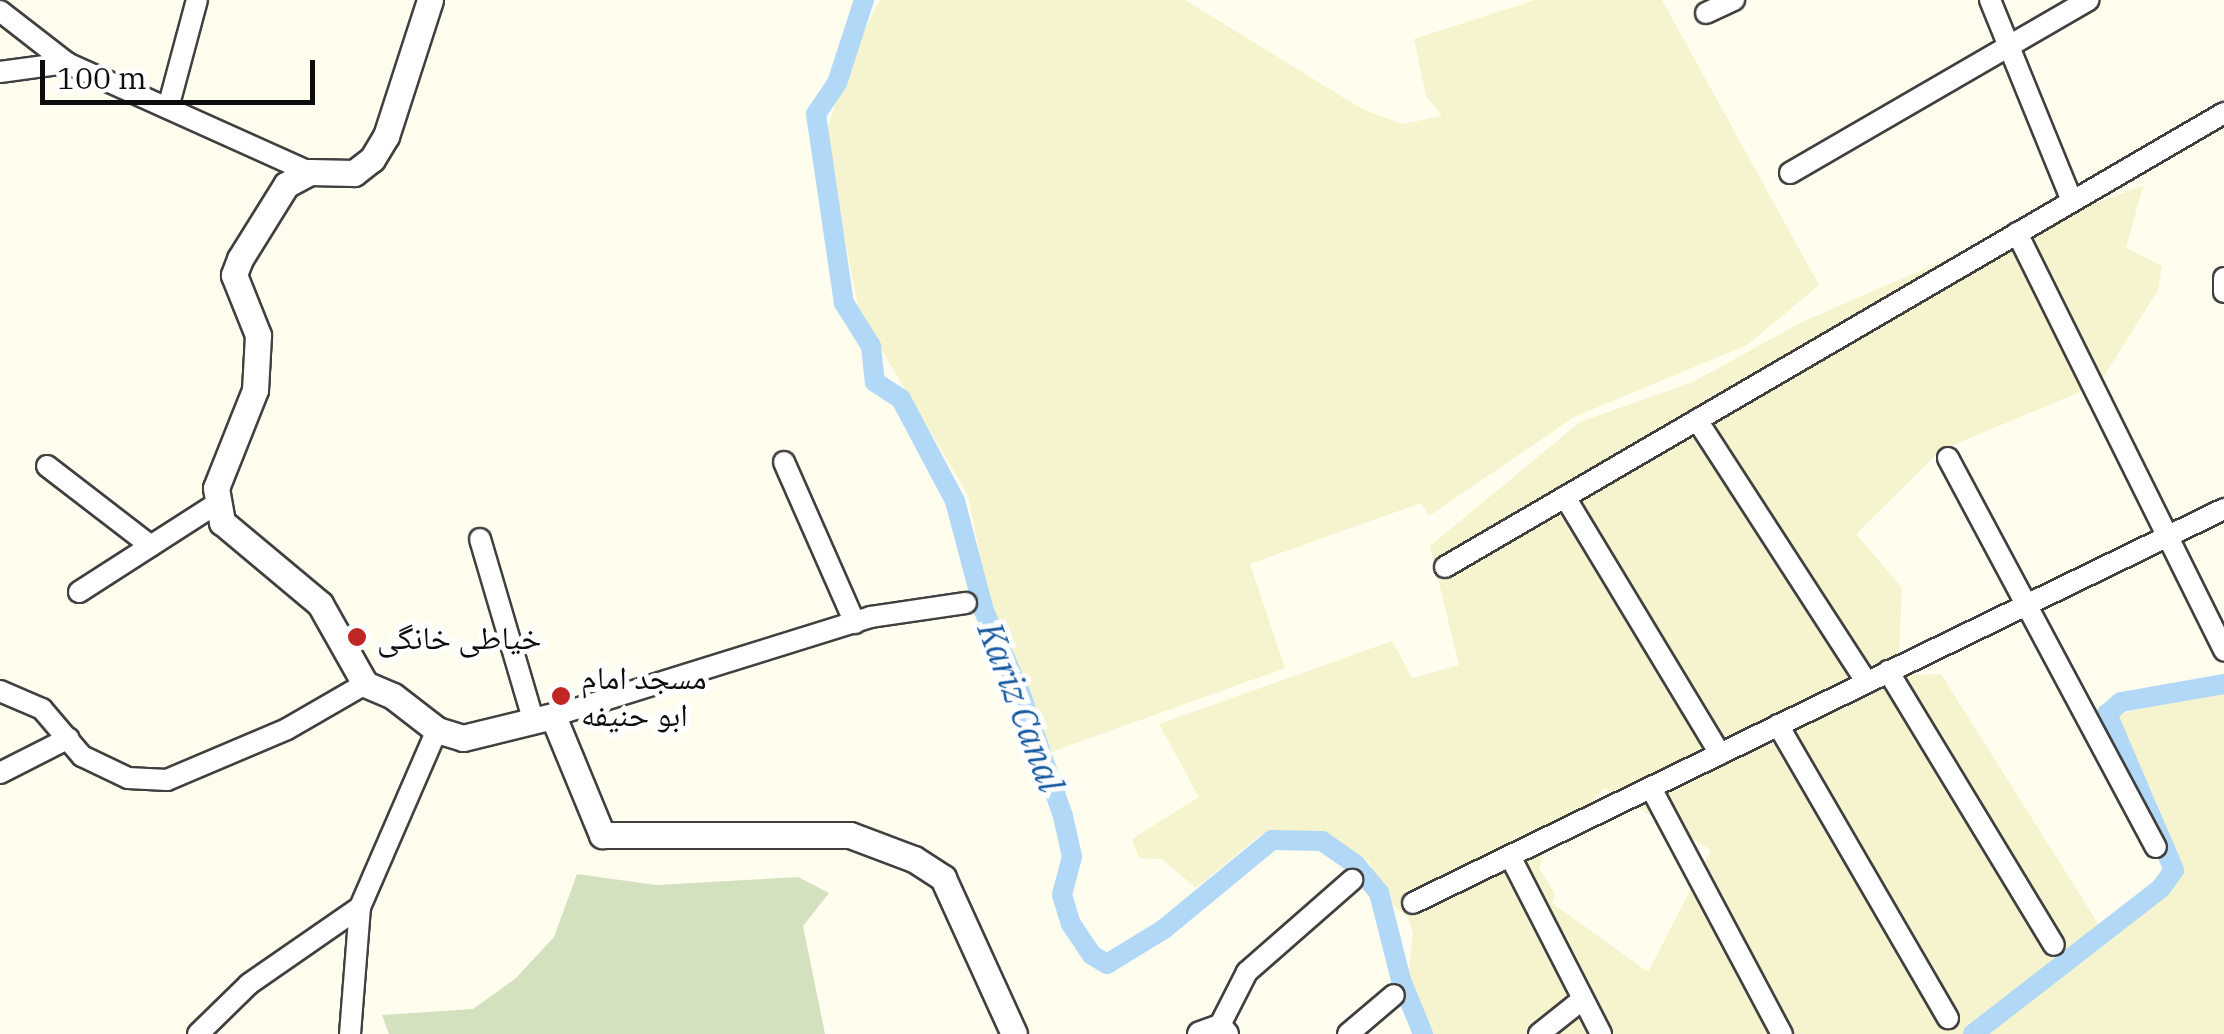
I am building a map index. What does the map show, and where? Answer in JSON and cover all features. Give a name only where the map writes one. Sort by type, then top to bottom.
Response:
[{"type":"street","points":[[168,108],[197,0]]},
{"type":"street","points":[[0,12],[68,63],[310,172],[354,173],[372,159],[386,136],[430,0]]},
{"type":"street","points":[[1706,13],[1734,0]]},
{"type":"street","points":[[1990,0],[2072,201]]},
{"type":"street","points":[[1790,172],[2089,0]]},
{"type":"street","points":[[0,72],[68,63]]},
{"type":"street","points":[[1445,567],[2224,112]]},
{"type":"street","points":[[310,172],[286,185],[234,275],[258,334],[255,390],[216,504],[222,522],[320,604],[365,684],[394,696],[438,730],[463,738],[544,720],[855,623],[966,603]]},
{"type":"street","points":[[2017,234],[2224,650]]},
{"type":"street","points":[[2224,278],[2224,292]]},
{"type":"street","points":[[1697,420],[1866,681]]},
{"type":"street","points":[[1948,458],[2156,847]]},
{"type":"street","points":[[784,462],[855,623]]},
{"type":"street","points":[[47,466],[151,546]]},
{"type":"street","points":[[1566,497],[1720,754]]},
{"type":"street","points":[[79,592],[216,504]]},
{"type":"street","points":[[1413,904],[2025,602],[2224,509]]},
{"type":"street","points":[[480,539],[544,720],[602,836],[850,835],[914,859],[943,878],[1014,1034]]},
{"type":"street","points":[[1888,671],[2054,945]]},
{"type":"street","points":[[0,691],[42,709],[82,756],[128,778],[167,780],[287,729],[365,684]]},
{"type":"street","points":[[1778,725],[1948,1018]]},
{"type":"street","points":[[350,1034],[360,906],[438,730]]},
{"type":"street","points":[[0,773],[69,738]]},
{"type":"street","points":[[1650,788],[1782,1034]]},
{"type":"street","points":[[1510,856],[1602,1034]]},
{"type":"street","points":[[1215,1032],[1248,972],[1352,880]]},
{"type":"street","points":[[198,1034],[249,984],[360,906]]},
{"type":"street","points":[[1348,1034],[1394,995]]},
{"type":"street","points":[[1539,1034],[1583,999]]},
{"type":"green space","points":[[880,0],[1185,0],[1362,109],[1402,124],[1442,116],[1426,96],[1414,39],[1535,0],[1662,0],[1819,285],[1747,345],[1574,417],[1429,516],[1421,503],[1250,564],[1285,668],[1051,752],[988,596],[968,495],[859,312],[825,138],[847,65]]},
{"type":"green space","points":[[2143,186],[2126,248],[2162,266],[2158,290],[2099,384],[1941,450],[1856,534],[1902,588],[1898,675],[1941,674],[2099,925],[1962,1034],[1429,1034],[1407,987],[1413,933],[1408,918],[1383,896],[1369,862],[1324,834],[1260,835],[1196,888],[1162,859],[1139,858],[1132,839],[1199,797],[1159,724],[1392,641],[1412,678],[1459,665],[1430,546],[1580,422],[1693,382],[1800,323],[1986,242]],"holes":[[[1604,788],[1711,850],[1648,972],[1552,903],[1555,894],[1539,868],[1546,846]]]},
{"type":"green space","points":[[2224,689],[2224,1034],[1984,1034],[2161,893],[2179,871],[2157,804],[2115,715]]},
{"type":"green space","points":[[577,874],[656,885],[798,877],[829,893],[803,926],[825,1034],[389,1034],[382,1015],[473,1009],[515,979],[554,937]]},
{"type":"waterway","name":"Kariz Canal","points":[[864,0],[837,83],[816,114],[844,303],[871,346],[875,382],[901,399],[955,501],[984,611],[1020,692],[1063,816],[1072,857],[1062,895],[1071,924],[1092,955],[1107,964],[1164,929],[1272,840],[1322,841],[1355,864],[1379,893],[1401,980],[1423,1034]]},
{"type":"waterway","points":[[1973,1034],[2161,888],[2174,870],[2107,714],[2121,702],[2224,684]]},
{"type":"place","name":"خیاطی خانگی","points":[[357,637]]},
{"type":"place","name":"مسجد امام ابو حنیفه","points":[[561,696]]}]
